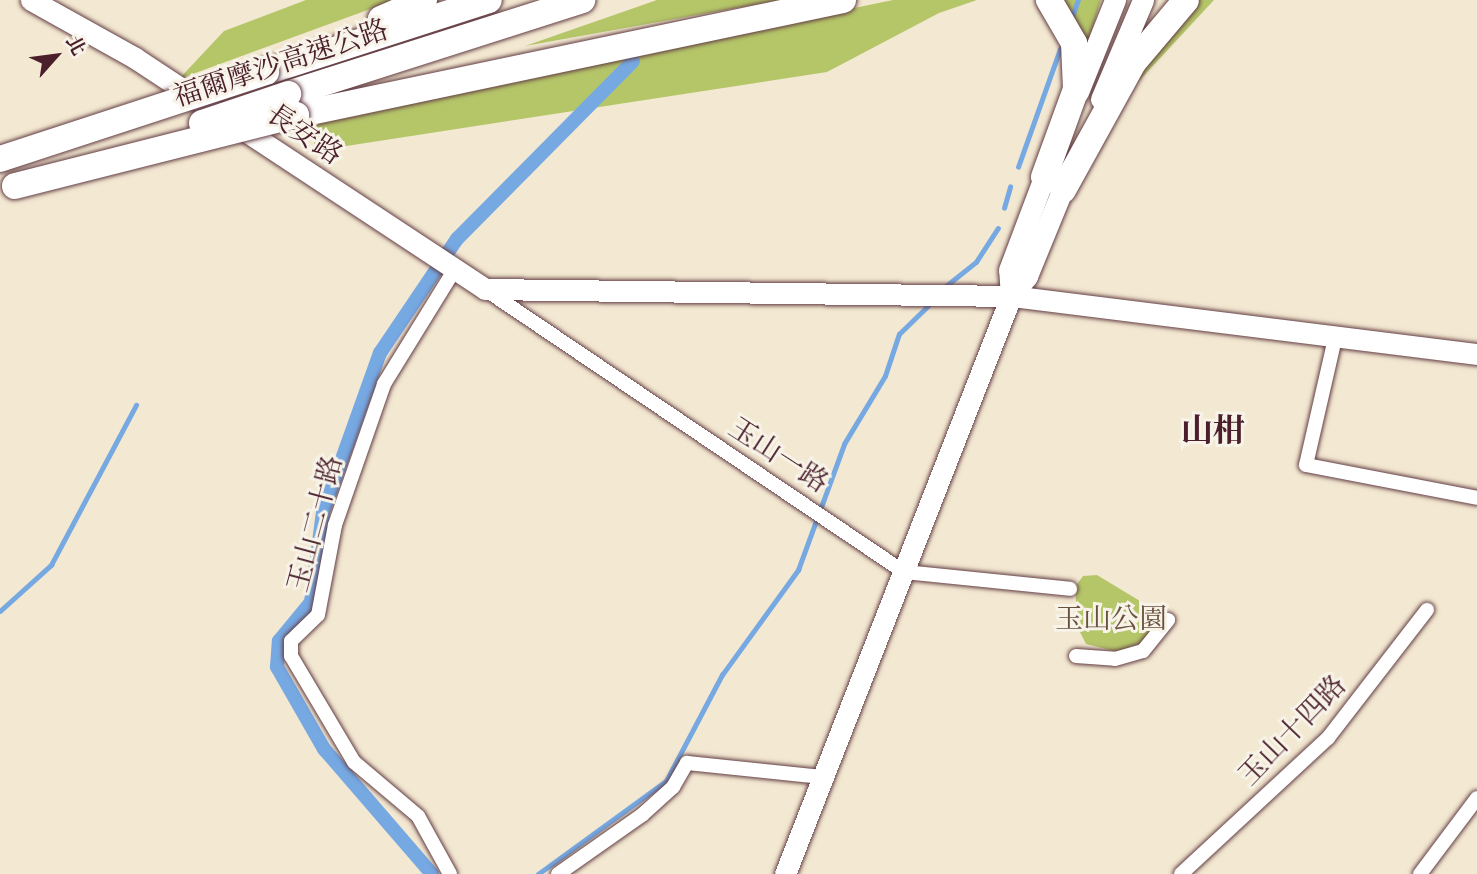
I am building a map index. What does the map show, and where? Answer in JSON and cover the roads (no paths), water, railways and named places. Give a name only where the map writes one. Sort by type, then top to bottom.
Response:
[{"type":"highway","points":[[0,158],[170,93],[260,67],[424,0]]},
{"type":"highway","name":"福爾摩沙高速公路","points":[[0,158],[260,67],[489,0]]},
{"type":"highway","name":"福爾摩沙高速公路","points":[[292,104],[582,0]]},
{"type":"highway","points":[[8,189],[292,104],[843,0]]},
{"type":"highway","points":[[1049,0],[1073,43],[1076,89],[1053,183]]},
{"type":"highway","points":[[1053,183],[1133,63],[1186,0]]},
{"type":"main road","name":"長安路","points":[[31,0],[256,135],[485,289]]},
{"type":"main road","points":[[1060,303],[1039,281],[1053,183],[1115,0]]},
{"type":"main road","points":[[967,294],[988,286],[1053,183],[1143,0]]},
{"type":"main road","points":[[1011,296],[1009,270],[1024,226]]},
{"type":"main road","points":[[785,874],[1011,296],[1047,227]]},
{"type":"main road","points":[[485,289],[1011,296],[1336,334],[1477,354]]},
{"type":"street","name":"玉山二十路","points":[[446,871],[418,816],[354,762],[291,656],[291,641],[318,615],[335,525],[384,384],[455,269]]},
{"type":"street","name":"玉山一路","points":[[485,289],[820,511],[904,572],[1070,589]]},
{"type":"street","points":[[1336,334],[1307,465],[1477,498]]},
{"type":"street","name":"玉山十四路","points":[[1181,874],[1328,737],[1427,610]]},
{"type":"street","points":[[1076,656],[1115,659],[1143,652],[1168,620]]},
{"type":"street","points":[[558,874],[642,815],[673,787],[687,763],[822,777]]},
{"type":"street","points":[[1420,874],[1477,798]]},
{"type":"waterway","points":[[1071,20],[1078,0]]},
{"type":"waterway","points":[[1018,167],[1060,49]]},
{"type":"waterway","points":[[432,874],[324,749],[277,667],[279,641],[311,602],[323,512],[380,353],[457,239],[633,61]]},
{"type":"waterway","points":[[1004,208],[1010,187]]},
{"type":"waterway","points":[[942,289],[976,262],[998,228]]},
{"type":"waterway","points":[[538,874],[666,781],[722,675],[798,570],[844,444],[885,376],[899,334],[932,302]]},
{"type":"waterway","points":[[0,611],[51,565],[136,405]]},
{"type":"district","name":"山柑","points":[[1213,432]]},
{"type":"park label","name":"玉山公園","points":[[1111,620]]}]
